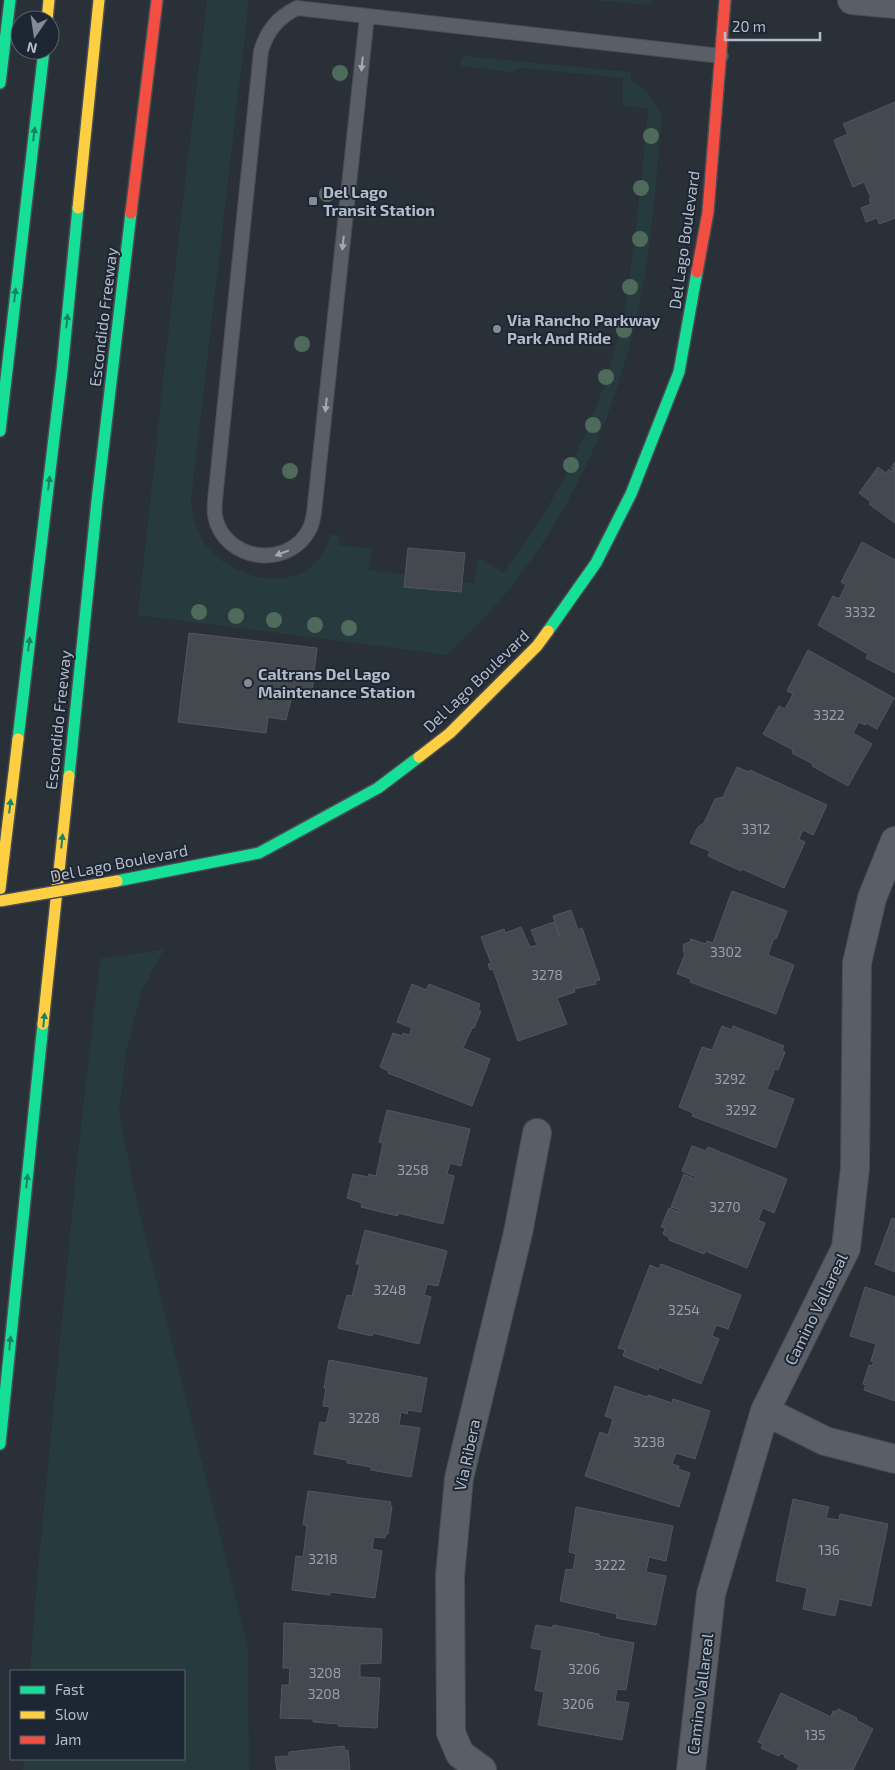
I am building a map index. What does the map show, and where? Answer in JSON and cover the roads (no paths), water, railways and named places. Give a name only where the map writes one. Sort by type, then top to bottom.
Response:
[{"type":"main road","points":[[0,83],[10,0]]},
{"type":"main road","points":[[0,889],[62,371],[99,0]]},
{"type":"main road","name":"Escondido Freeway","points":[[0,1444],[97,501],[157,0]]},
{"type":"main road","name":"Del Lago Boulevard","points":[[0,901],[259,853],[378,788],[450,733],[537,646],[596,563],[631,494],[679,372],[708,212],[725,0]]},
{"type":"main road","points":[[0,430],[43,60]]},
{"type":"street","points":[[852,0],[895,4]]},
{"type":"street","name":"Camino Vallareal","points":[[691,1770],[711,1594],[765,1411],[846,1248],[854,1168],[857,963],[872,898],[895,841]]},
{"type":"street","name":"Via Ribera","points":[[482,1770],[460,1754],[451,1733],[450,1576],[460,1478],[518,1233],[538,1133]]},
{"type":"street","points":[[765,1411],[826,1441],[895,1459]]},
{"type":"lane","points":[[367,16],[311,528],[302,540],[290,550],[275,556],[259,556],[244,552],[231,543],[221,531],[215,516],[215,500],[261,51],[266,36],[274,23],[286,13],[297,8],[721,56]]},
{"type":"place","name":"Del Lago Transit Station","points":[[313,201]]},
{"type":"place","name":"Via Rancho Parkway Park And Ride","points":[[497,329]]},
{"type":"place","name":"Caltrans Del Lago Maintenance Station","points":[[248,683]]}]
